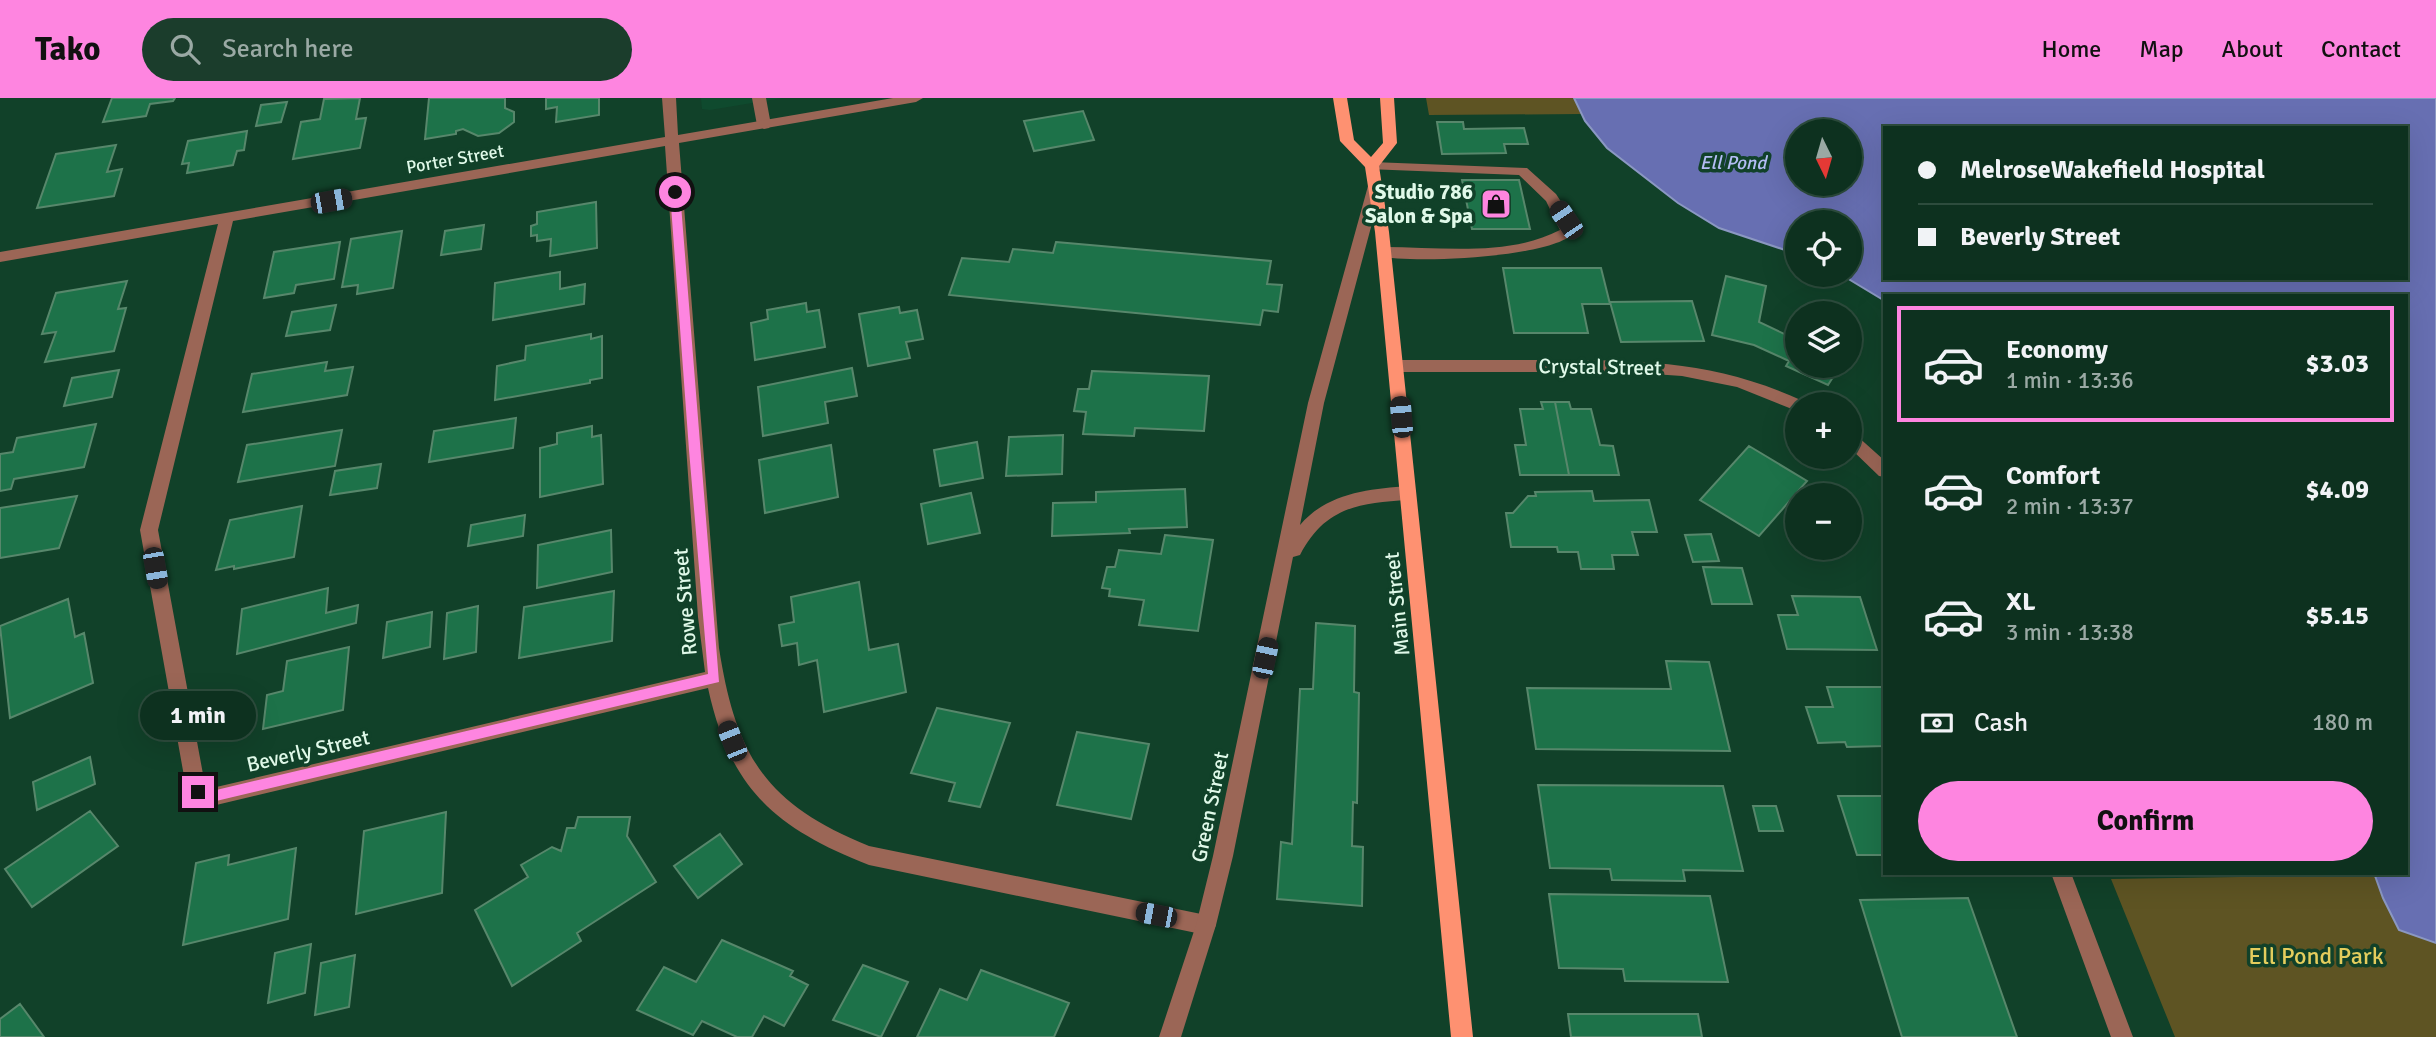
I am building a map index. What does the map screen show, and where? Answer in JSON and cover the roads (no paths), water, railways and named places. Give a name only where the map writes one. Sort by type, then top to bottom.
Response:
[{"type":"main road","points":[[1340,98],[1347,141],[1373,166],[1390,144],[1387,98]]},
{"type":"main road","name":"Main Street","points":[[1373,166],[1396,366],[1462,1037]]},
{"type":"street","name":"Rowe Street","points":[[668,98],[694,450],[715,678],[725,724],[751,775],[771,797],[826,836],[891,862],[1206,925]]},
{"type":"street","points":[[759,98],[764,125]]},
{"type":"street","name":"Porter Street","points":[[0,257],[916,98]]},
{"type":"street","points":[[1373,166],[1522,171],[1531,176],[1558,208],[1566,220],[1568,232],[1557,240],[1518,248],[1384,252]]},
{"type":"street","name":"Green Street","points":[[1170,1037],[1206,925],[1223,856],[1281,583],[1315,403],[1375,186]]},
{"type":"street","name":"Beverly Street","points":[[226,219],[149,530],[194,787],[198,792],[212,797],[715,678]]},
{"type":"street","name":"Crystal Street","points":[[1396,366],[1644,366],[1696,370],[1754,385],[1785,399]]},
{"type":"street","points":[[1862,450],[1883,469]]},
{"type":"street","name":"Green Street","points":[[1281,583],[1299,535],[1320,514],[1344,503],[1364,498],[1408,493]]},
{"type":"street","points":[[2062,875],[2122,1037]]},
{"type":"water","name":"Ell Pond","points":[[1574,98],[2436,98],[2436,943],[2399,930],[2375,875],[2408,875],[2408,294],[1883,294],[1883,300],[1862,287],[1862,210],[1785,210],[1785,250],[1719,228],[1678,203],[1607,148],[1585,121]]},
{"type":"place","name":"Studio 786 Salon & Spa","points":[[1496,204]]},
{"type":"park label","name":"Ell Pond Park","points":[[2316,956]]}]
